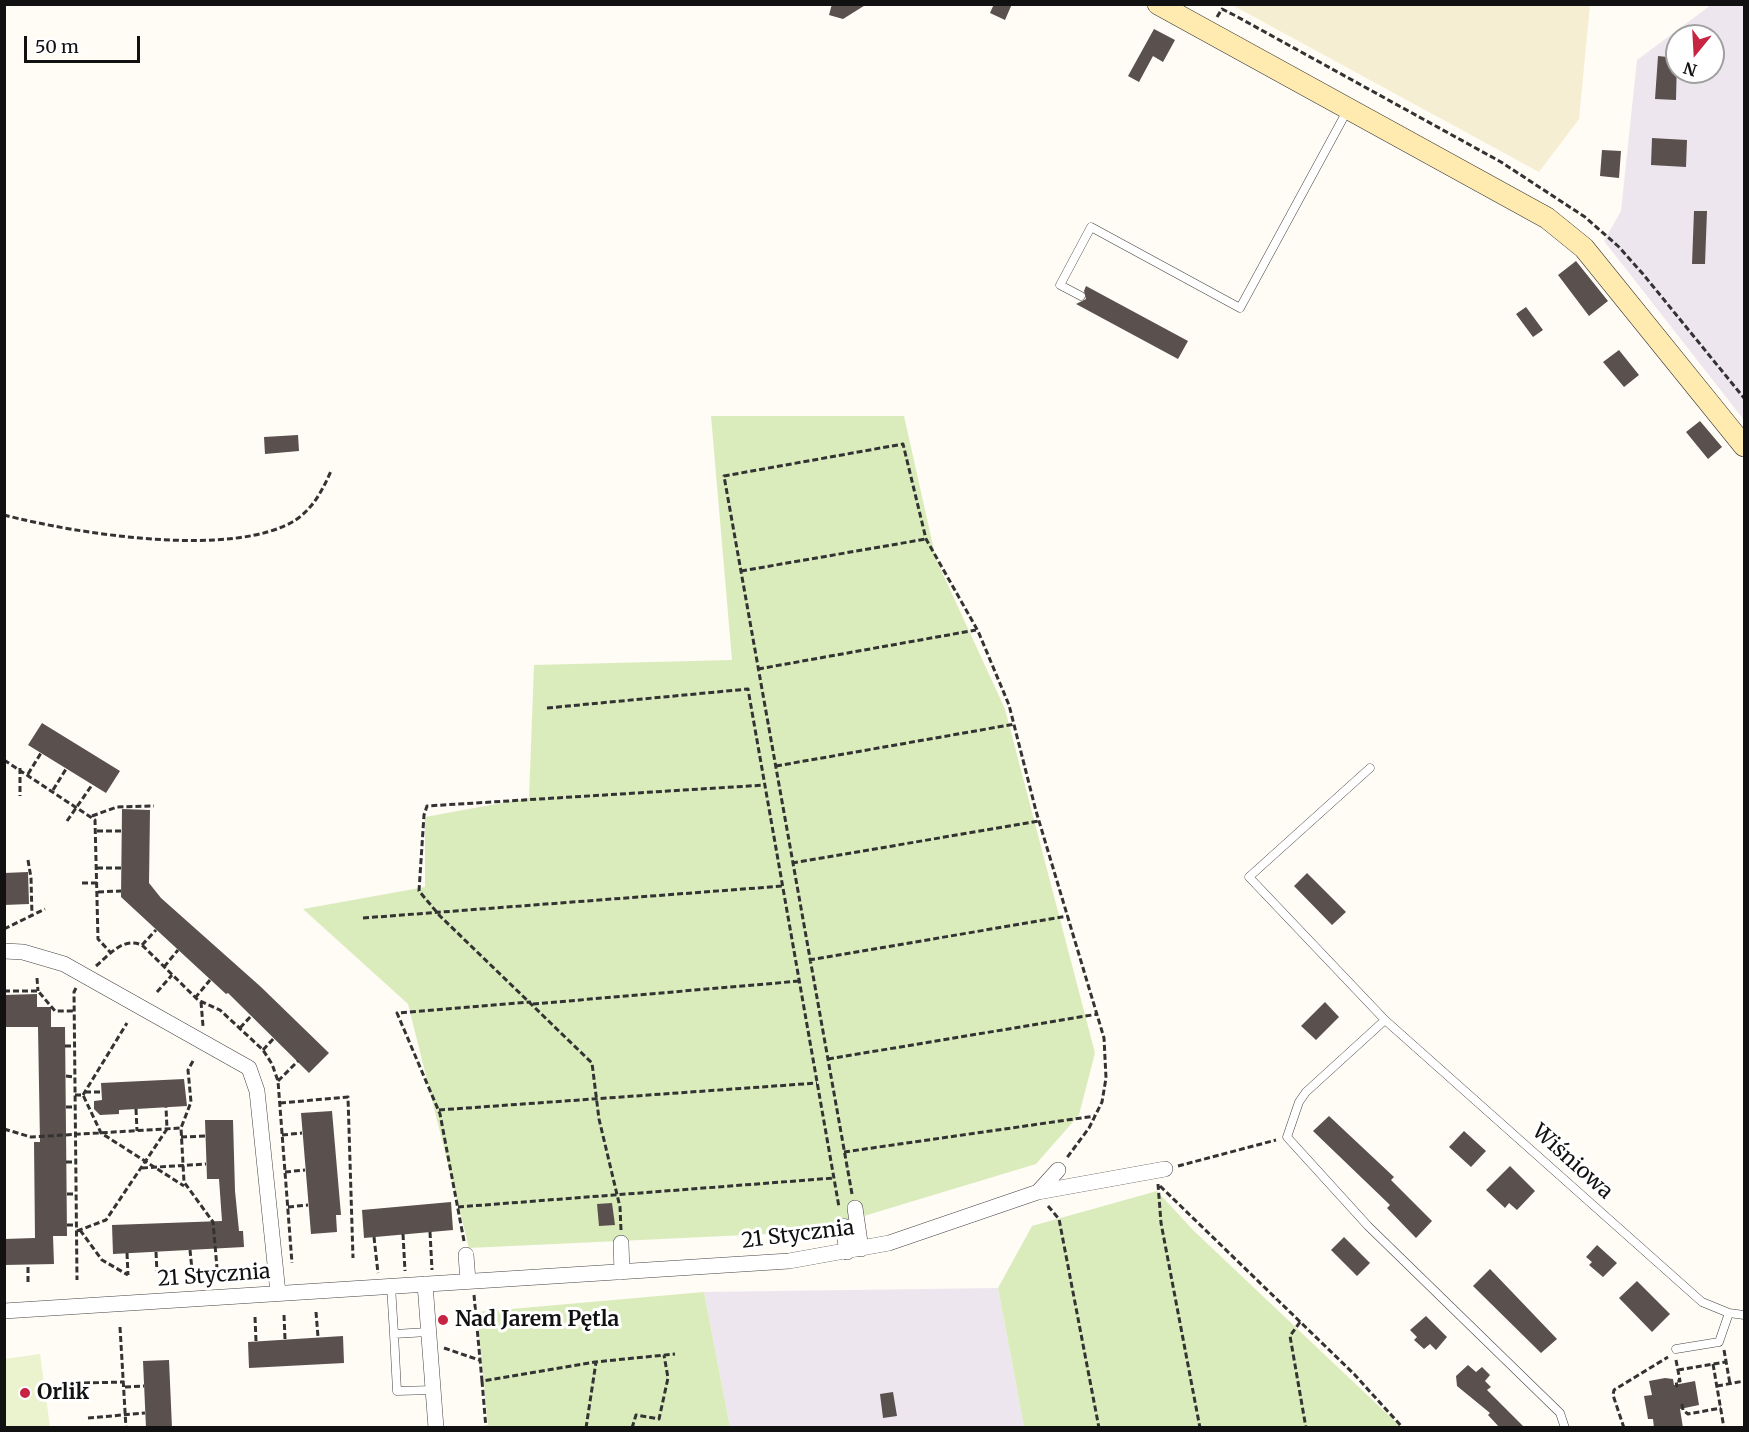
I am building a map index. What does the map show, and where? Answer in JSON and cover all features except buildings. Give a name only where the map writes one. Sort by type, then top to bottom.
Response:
[{"type":"street","points":[[1158,4],[1547,218],[1584,248],[1744,446]]},
{"type":"street","points":[[4,951],[22,952],[60,963],[249,1068],[258,1099],[278,1293]]},
{"type":"street","name":"21 Stycznia","points":[[4,1311],[789,1261],[890,1243],[1038,1192],[1165,1169]]},
{"type":"street","points":[[1038,1192],[1058,1170]]},
{"type":"street","points":[[854,1251],[855,1208]]},
{"type":"street","points":[[843,1226],[854,1251]]},
{"type":"street","points":[[621,1242],[622,1272]]},
{"type":"street","points":[[466,1255],[470,1281]]},
{"type":"street","points":[[429,1284],[429,1337],[436,1428]]},
{"type":"lane","points":[[1081,296],[1060,285],[1091,227],[1240,308],[1348,110]]},
{"type":"lane","name":"Wiśniowa","points":[[1370,768],[1249,877],[1384,1020],[1701,1302],[1729,1313],[1744,1315]]},
{"type":"lane","points":[[1384,1020],[1306,1092],[1299,1102],[1287,1137],[1368,1227],[1560,1413],[1565,1428]]},
{"type":"lane","points":[[392,1286],[397,1391],[433,1390]]},
{"type":"lane","points":[[1676,1349],[1719,1342],[1729,1313]]},
{"type":"lane","points":[[394,1334],[429,1337]]},
{"type":"path","points":[[855,1208],[724,476],[903,444],[926,539],[996,670],[1015,724],[1040,820],[1098,1014],[1106,1050],[1106,1078],[1102,1102],[1096,1116],[1058,1170]]},
{"type":"path","points":[[4,515],[52,528],[100,534],[185,539],[246,538],[279,528],[305,512],[323,489],[331,471]]},
{"type":"path","points":[[741,571],[926,539]]},
{"type":"path","points":[[758,669],[976,630]]},
{"type":"path","points":[[547,708],[748,689],[843,1226]]},
{"type":"path","points":[[776,766],[1015,724]]},
{"type":"path","points":[[28,774],[41,753]]},
{"type":"path","points":[[4,760],[20,768],[92,816],[97,831],[98,939],[111,953]]},
{"type":"path","points":[[20,768],[20,795]]},
{"type":"path","points":[[53,790],[66,769]]},
{"type":"path","points":[[67,821],[92,785]]},
{"type":"path","points":[[621,1242],[620,1207],[596,1098],[592,1063],[418,891],[424,815],[427,806],[765,785]]},
{"type":"path","points":[[92,816],[117,807],[154,806]]},
{"type":"path","points":[[792,863],[1040,820]]},
{"type":"path","points":[[97,831],[122,831]]},
{"type":"path","points":[[28,860],[32,878],[32,916]]},
{"type":"path","points":[[97,868],[122,868]]},
{"type":"path","points":[[82,883],[98,883]]},
{"type":"path","points":[[363,918],[783,886]]},
{"type":"path","points":[[98,892],[122,891]]},
{"type":"path","points":[[4,929],[45,909]]},
{"type":"path","points":[[809,960],[1068,916]]},
{"type":"path","points":[[142,945],[156,930]]},
{"type":"path","points":[[77,1280],[74,992],[84,976],[111,953],[122,944],[135,942],[142,945],[195,998],[217,1007],[263,1050],[272,1064],[278,1081],[292,1263]]},
{"type":"path","points":[[164,966],[178,950]]},
{"type":"path","points":[[157,992],[172,975]]},
{"type":"path","points":[[37,978],[38,991],[55,1011],[74,1011]]},
{"type":"path","points":[[195,998],[210,980]]},
{"type":"path","points":[[466,1255],[439,1110],[397,1013],[800,981]]},
{"type":"path","points":[[4,991],[38,991]]},
{"type":"path","points":[[201,1002],[203,1030]]},
{"type":"path","points":[[827,1059],[1098,1014]]},
{"type":"path","points":[[240,1028],[251,1016]]},
{"type":"path","points":[[84,1093],[127,1023]]},
{"type":"path","points":[[263,1050],[274,1038]]},
{"type":"path","points":[[65,1046],[74,1046]]},
{"type":"path","points":[[186,1187],[181,1128],[191,1102],[188,1070],[193,1061]]},
{"type":"path","points":[[278,1081],[298,1061]]},
{"type":"path","points":[[66,1076],[74,1077]]},
{"type":"path","points":[[439,1110],[817,1083]]},
{"type":"path","points":[[75,1095],[101,1092]]},
{"type":"path","points":[[84,1093],[100,1133],[186,1187],[213,1222],[217,1269]]},
{"type":"path","points":[[258,1099],[280,1103],[348,1097],[353,1258]]},
{"type":"path","points":[[66,1107],[75,1107]]},
{"type":"path","points":[[78,1230],[106,1220],[168,1129],[166,1107]]},
{"type":"path","points":[[136,1109],[137,1131]]},
{"type":"path","points":[[844,1152],[1096,1116]]},
{"type":"path","points":[[4,1129],[31,1137],[181,1128]]},
{"type":"path","points":[[282,1134],[302,1133]]},
{"type":"path","points":[[182,1137],[206,1136]]},
{"type":"path","points":[[1165,1169],[1287,1137]]},
{"type":"path","points":[[66,1162],[76,1162]]},
{"type":"path","points":[[141,1168],[206,1164]]},
{"type":"path","points":[[285,1172],[305,1170]]},
{"type":"path","points":[[458,1207],[834,1179]]},
{"type":"path","points":[[1200,1428],[1161,1223],[1158,1185],[1354,1374],[1403,1428]]},
{"type":"path","points":[[67,1194],[76,1194]]},
{"type":"path","points":[[288,1207],[308,1205]]},
{"type":"path","points":[[1059,1219],[1099,1428]]},
{"type":"path","points":[[67,1226],[77,1225]]},
{"type":"path","points":[[78,1230],[102,1260],[128,1275],[127,1253]]},
{"type":"path","points":[[429,1284],[430,1232]]},
{"type":"path","points":[[392,1286],[403,1234]]},
{"type":"path","points":[[374,1237],[392,1286]]},
{"type":"path","points":[[190,1250],[192,1270]]},
{"type":"path","points":[[156,1252],[157,1273]]},
{"type":"path","points":[[28,1265],[28,1282]]},
{"type":"path","points":[[470,1281],[486,1428]]},
{"type":"path","points":[[316,1312],[318,1337]]},
{"type":"path","points":[[284,1315],[285,1339]]},
{"type":"path","points":[[255,1317],[256,1341]]},
{"type":"path","points":[[1300,1322],[1290,1336],[1306,1428]]},
{"type":"path","points":[[120,1327],[126,1428]]},
{"type":"path","points":[[429,1337],[479,1360]]},
{"type":"path","points":[[1724,1348],[1730,1384]]},
{"type":"path","points":[[482,1381],[597,1362],[675,1354]]},
{"type":"path","points":[[1624,1428],[1612,1395],[1614,1390],[1675,1354],[1680,1381],[1676,1382],[1677,1387]]},
{"type":"path","points":[[632,1428],[636,1415],[659,1419],[668,1378],[664,1355]]},
{"type":"path","points":[[1705,1358],[1706,1365]]},
{"type":"path","points":[[586,1428],[597,1362]]},
{"type":"path","points":[[1678,1370],[1726,1362]]},
{"type":"path","points":[[1713,1364],[1724,1428],[1738,1428]]},
{"type":"path","points":[[1717,1386],[1744,1381]]},
{"type":"path","points":[[84,1383],[124,1382]]},
{"type":"path","points":[[124,1387],[144,1386]]},
{"type":"path","points":[[1682,1404],[1683,1410],[1688,1414],[1721,1408]]},
{"type":"path","points":[[88,1418],[145,1413]]},
{"type":"shaded area","points":[[1232,5],[1590,5],[1579,119],[1539,172]]},
{"type":"shaded area","points":[[1711,5],[1744,5],[1744,420],[1604,241],[1621,211],[1637,60],[1665,39],[1665,84],[1725,84],[1725,24],[1685,24]]},
{"type":"shaded area","points":[[998,1288],[1024,1427],[730,1427],[704,1292]]},
{"type":"green space","points":[[711,416],[904,416],[936,559],[1005,709],[1095,1053],[1079,1115],[1036,1164],[811,1232],[469,1248],[408,1004],[303,909],[425,887],[425,817],[529,798],[534,665],[732,660]]},
{"type":"green space","points":[[1157,1191],[1193,1230],[1401,1427],[1024,1427],[998,1288],[1032,1226]]},
{"type":"green space","points":[[704,1292],[730,1427],[488,1427],[477,1312]]},
{"type":"green space","name":"Orlik","points":[[40,1354],[50,1427],[5,1427],[5,1359]]},
{"type":"place","name":"Nad Jarem Pętla","points":[[443,1320]]},
{"type":"place","name":"Orlik","points":[[25,1393]]}]
